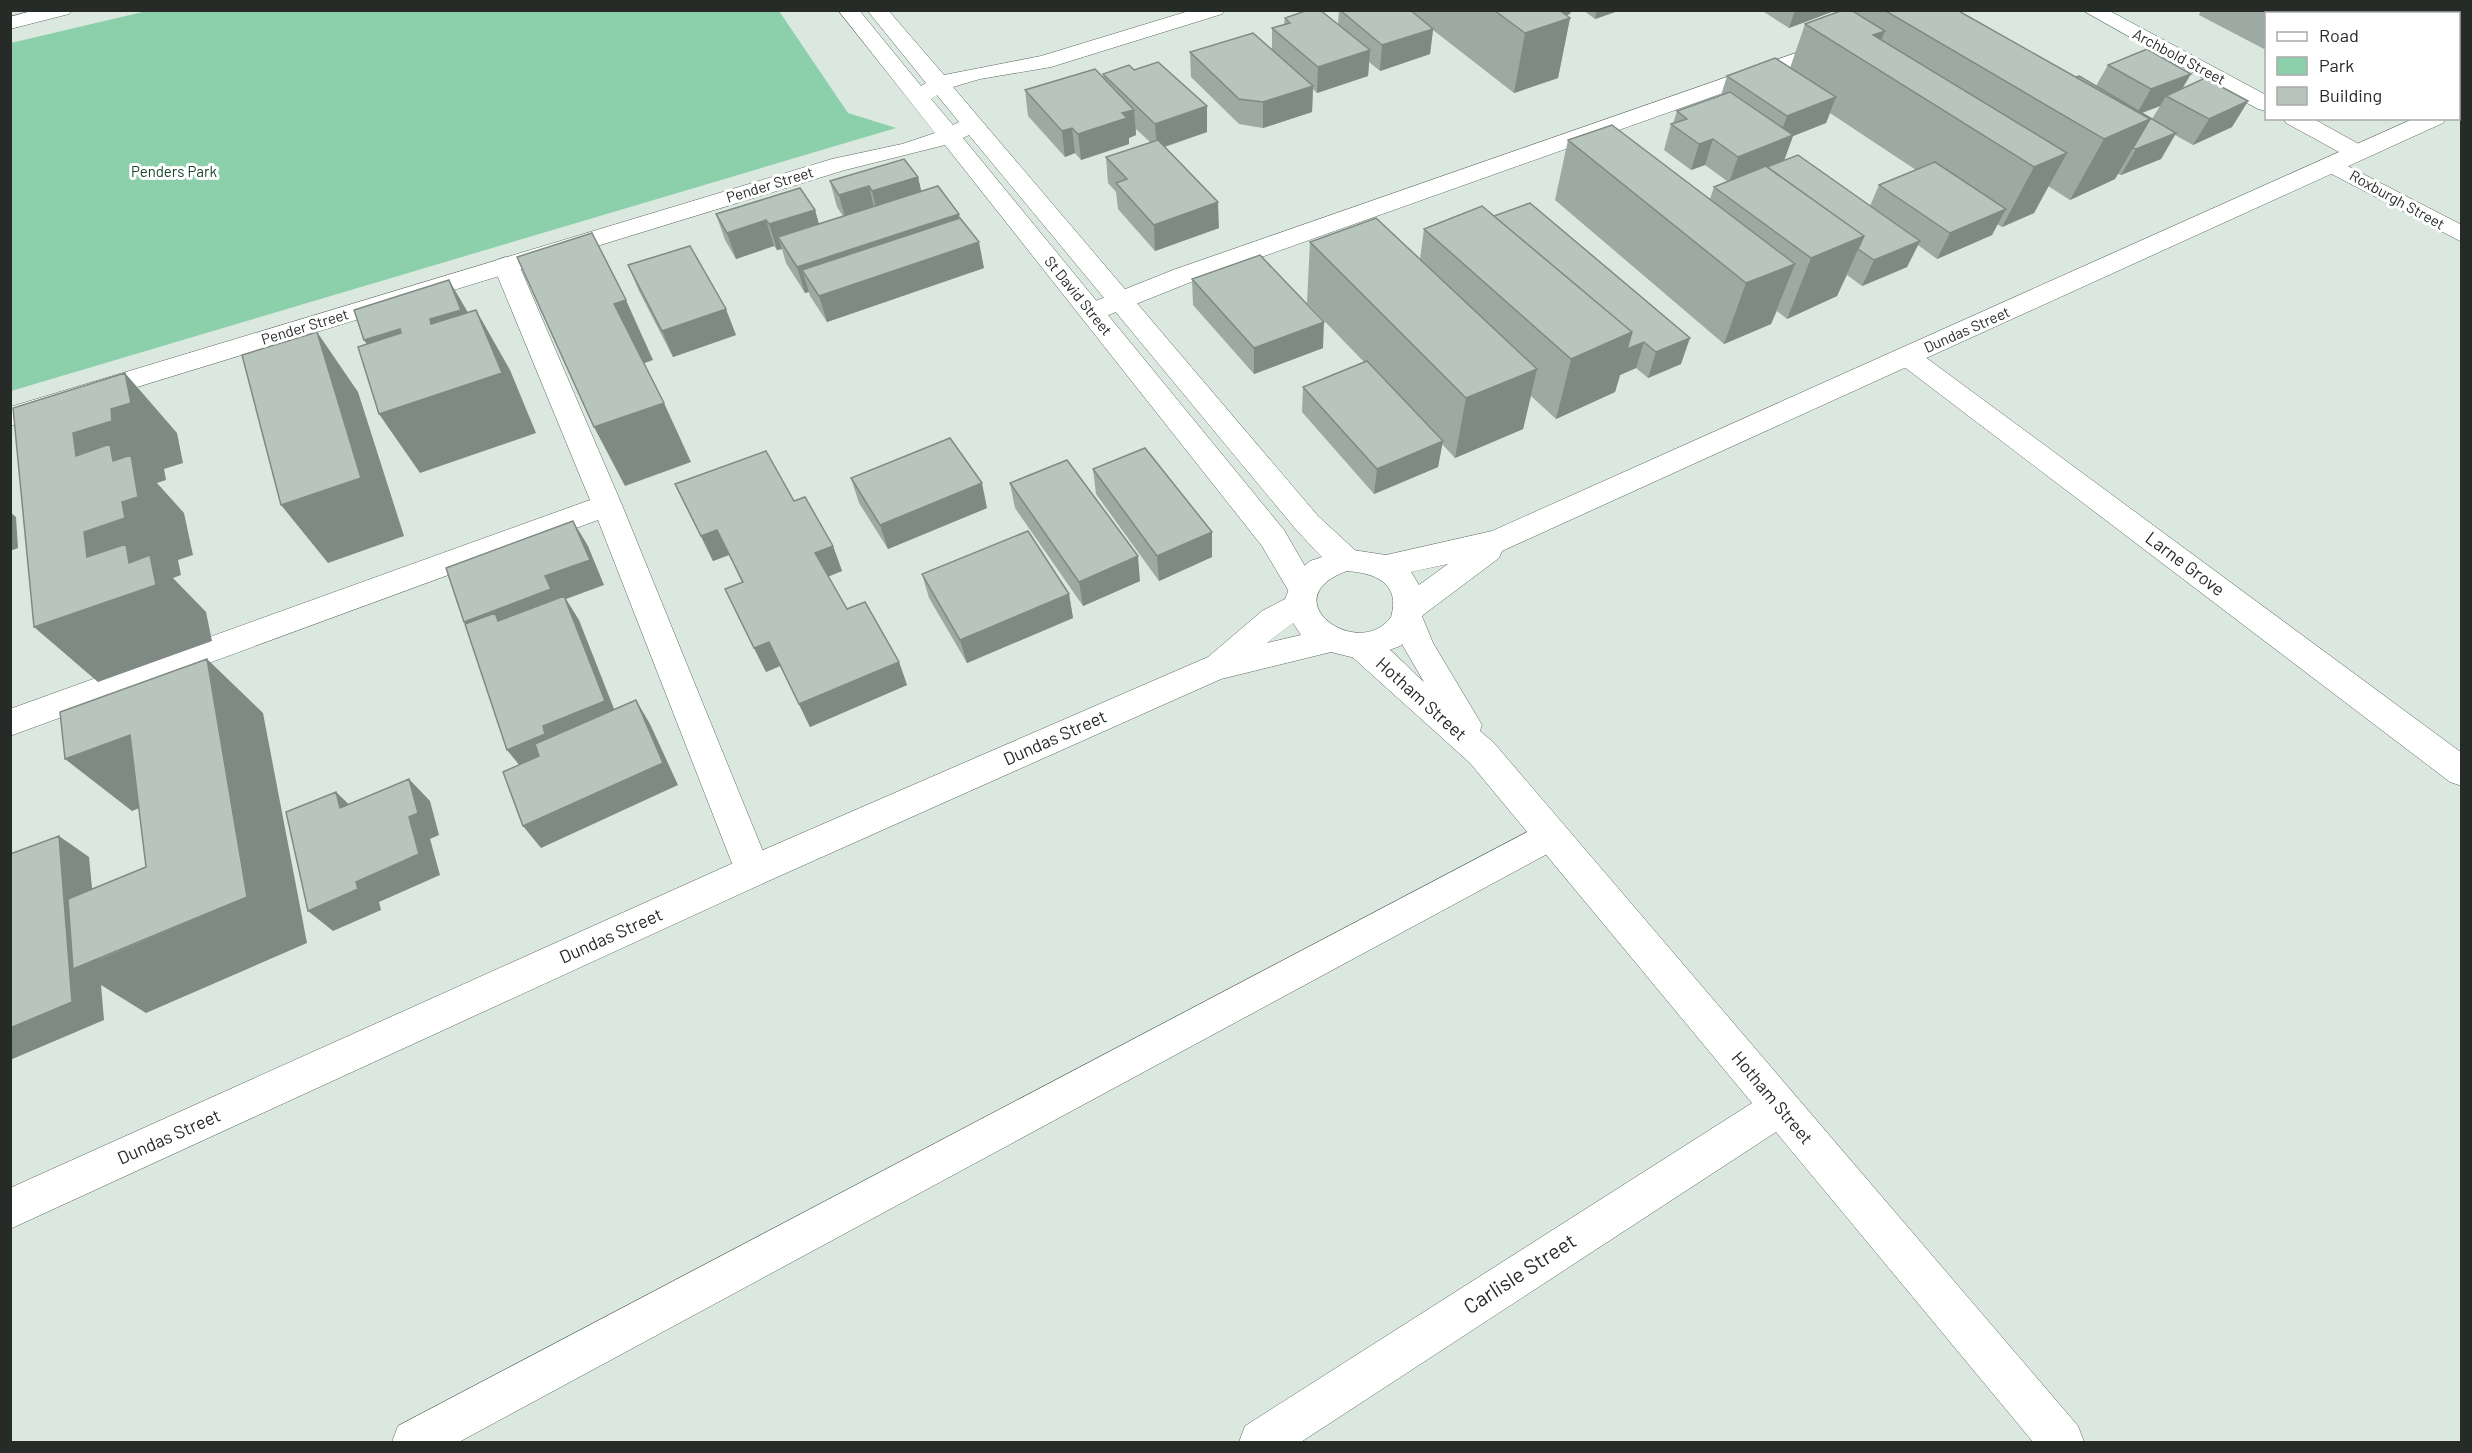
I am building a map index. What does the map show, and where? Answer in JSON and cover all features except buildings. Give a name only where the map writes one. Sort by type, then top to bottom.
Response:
[{"type":"street","points":[[10,23],[62,10]]},
{"type":"street","name":"St David Street","points":[[848,10],[1273,538],[1301,596]]},
{"type":"street","name":"St David Street","points":[[877,10],[1308,524],[1346,561]]},
{"type":"street","points":[[919,98],[943,90],[986,86],[1043,62],[1215,10]]},
{"type":"street","name":"Archbold Street","points":[[2092,10],[2265,103]]},
{"type":"street","points":[[1092,312],[1182,276],[1855,38]]},
{"type":"street","points":[[2298,120],[2358,153]]},
{"type":"street","name":"Dundas Street","points":[[1385,567],[1499,541],[2431,120]]},
{"type":"street","name":"Pender Street","points":[[10,417],[840,164],[912,150],[946,131],[972,124]]},
{"type":"street","name":"Roxburgh Street","points":[[2332,165],[2462,236]]},
{"type":"street","points":[[506,265],[607,505],[753,871]]},
{"type":"street","name":"Larne Grove","points":[[1908,357],[2462,772]]},
{"type":"street","points":[[10,723],[607,505]]},
{"type":"street","name":"Dundas Street","points":[[1410,612],[1499,541]]},
{"type":"street","points":[[1346,561],[1373,563],[1385,567],[1404,585],[1410,612],[1390,637],[1377,643],[1346,642],[1310,626],[1303,616],[1301,596],[1319,569],[1346,561]]},
{"type":"street","name":"Dundas Street","points":[[1215,668],[1301,596]]},
{"type":"street","name":"Hotham Street","points":[[1410,612],[1419,646],[1482,753],[2062,1443]]},
{"type":"street","name":"Dundas Street","points":[[10,1209],[753,871],[1215,668],[1346,642]]},
{"type":"street","name":"Hotham Street","points":[[1346,642],[1482,753]]},
{"type":"street","points":[[414,1443],[1550,835]]},
{"type":"street","name":"Carlisle Street","points":[[1261,1443],[1780,1107]]},
{"type":"green space","name":"Penders Park","points":[[151,10],[779,11],[848,113],[896,128],[11,391],[11,43]]}]
